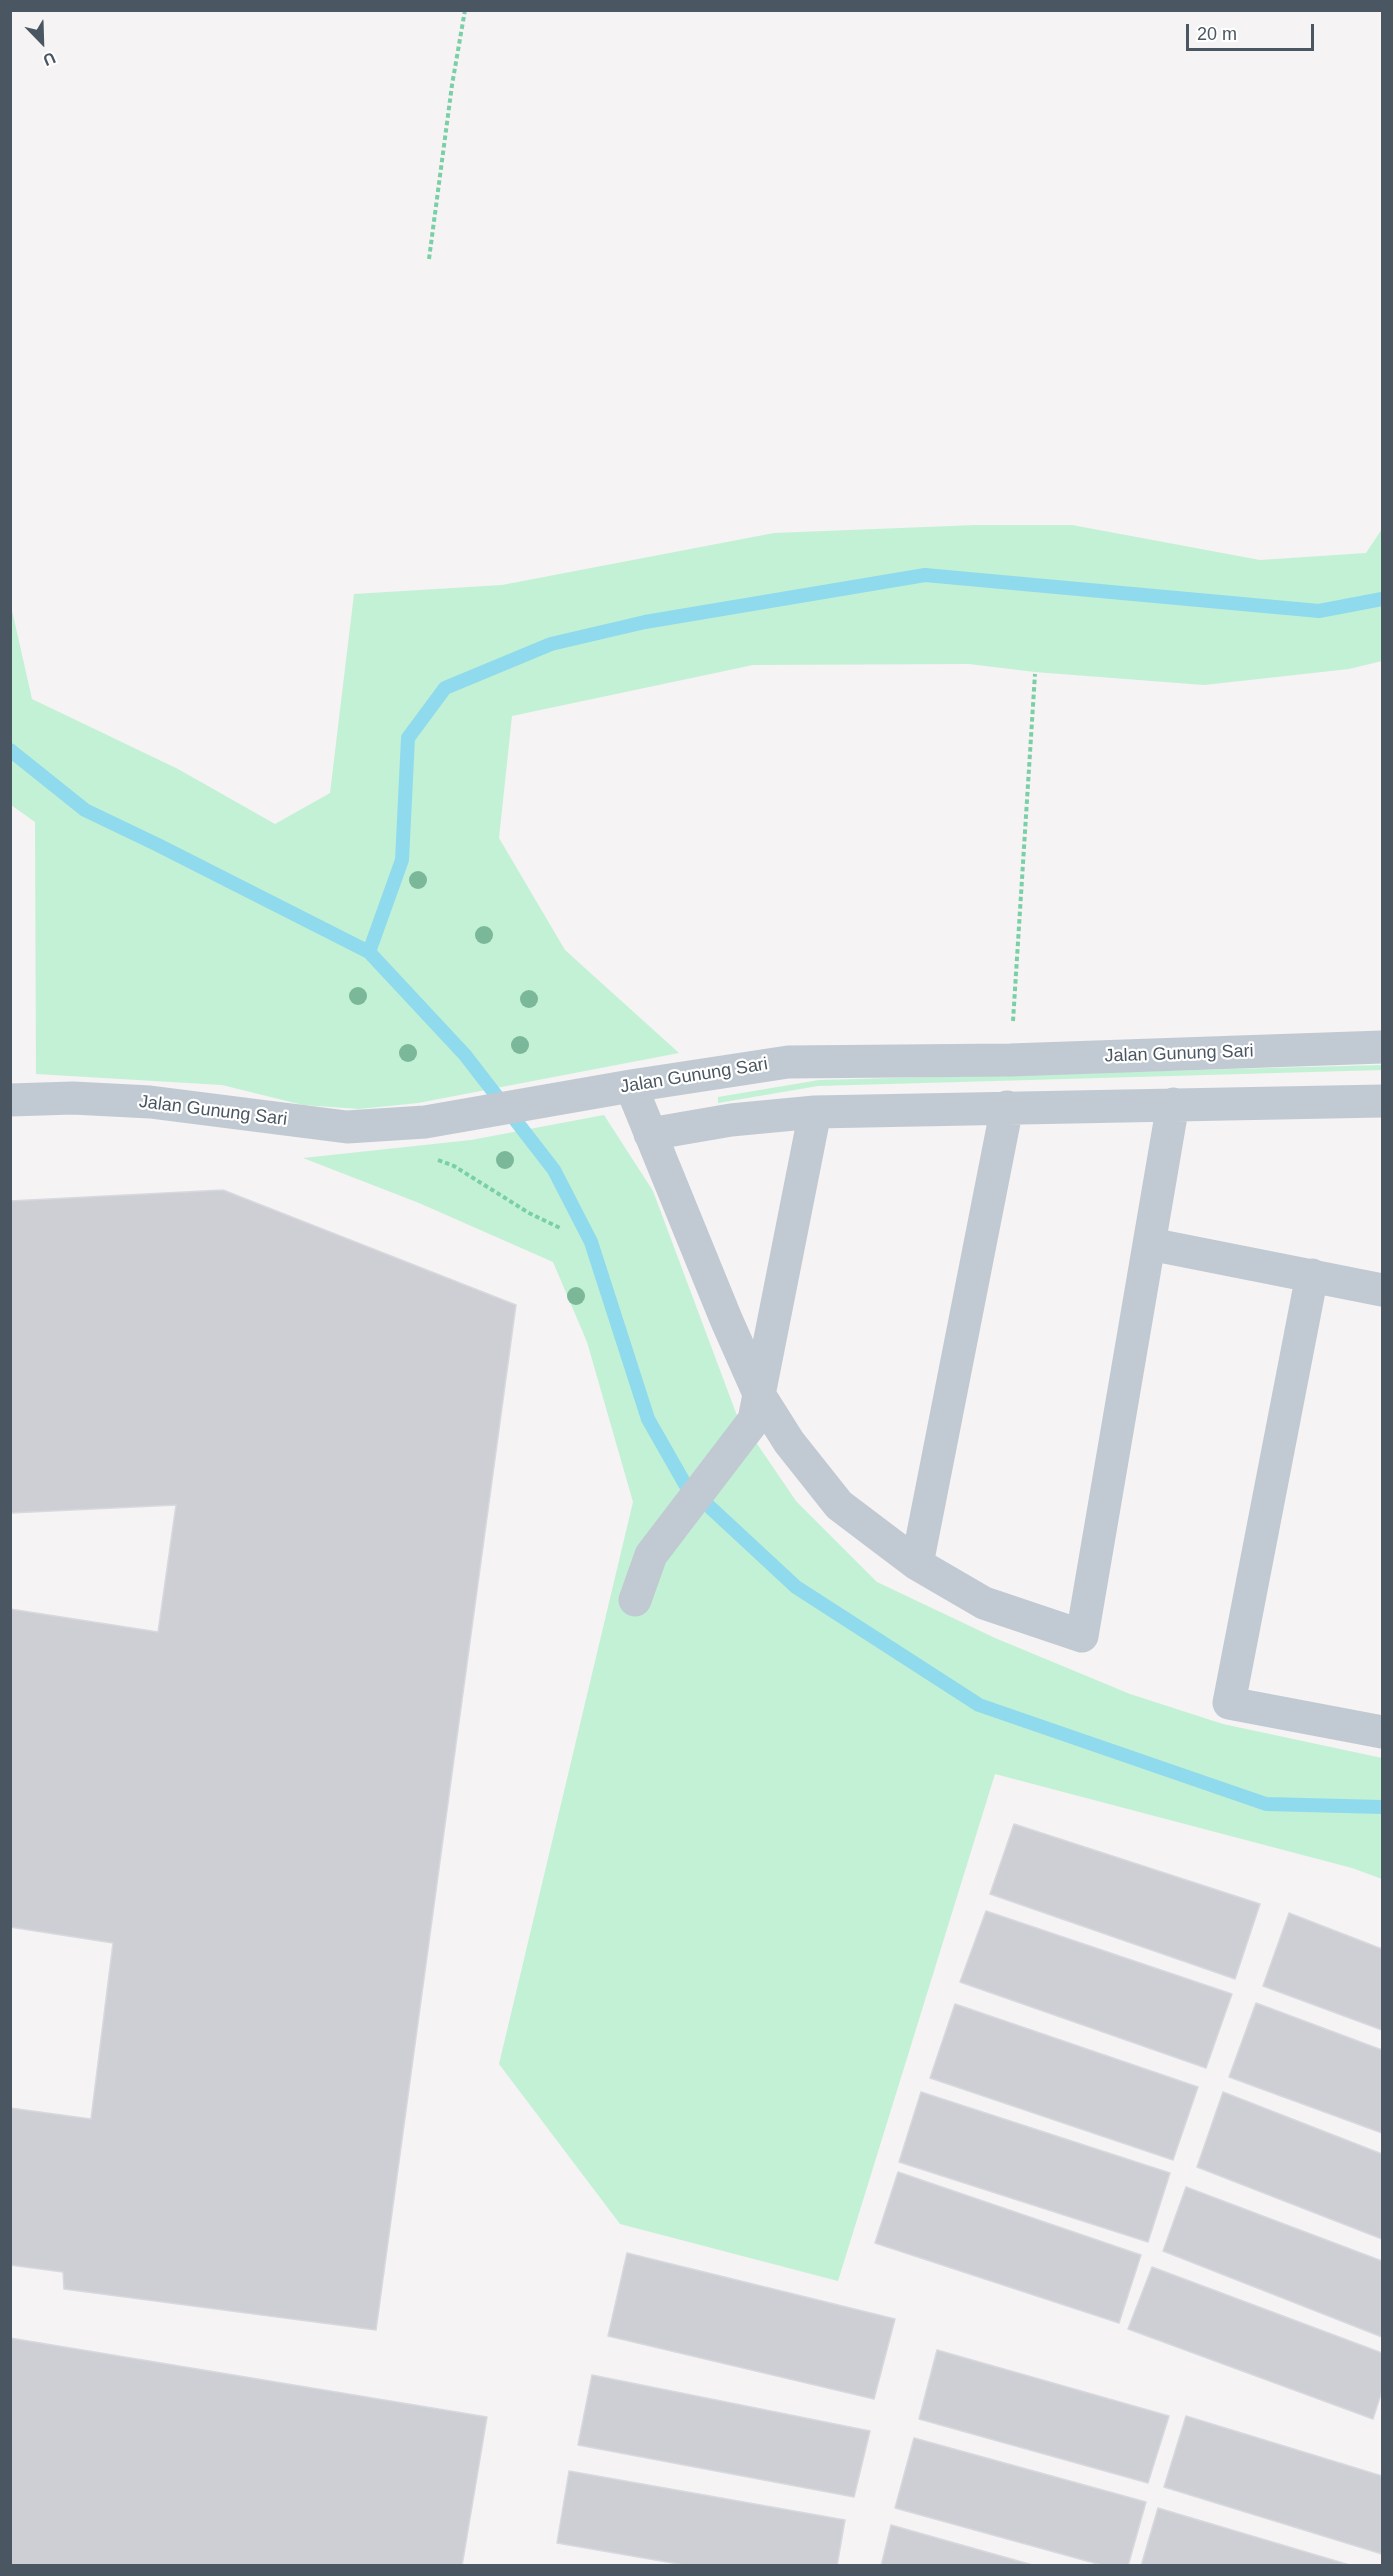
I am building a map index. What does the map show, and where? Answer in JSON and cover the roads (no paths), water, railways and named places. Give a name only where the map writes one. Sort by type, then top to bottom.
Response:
[{"type":"street","name":"Jalan Gunung Sari","points":[[10,1100],[73,1098],[150,1102],[347,1127],[425,1122],[631,1086],[788,1062],[1010,1060],[1383,1047]]},
{"type":"street","points":[[631,1086],[726,1319],[760,1396],[789,1442],[839,1505],[917,1564],[984,1603],[1082,1636],[1173,1104]]},
{"type":"street","points":[[650,1134],[731,1120],[815,1112],[1383,1101]]},
{"type":"street","points":[[917,1564],[1007,1107]]},
{"type":"street","points":[[635,1600],[651,1555],[754,1420],[815,1112]]},
{"type":"street","points":[[1150,1244],[1383,1290]]},
{"type":"street","points":[[1312,1275],[1229,1703],[1383,1732]]},
{"type":"waterway","points":[[369,952],[402,860],[408,738],[445,688],[551,644],[645,622],[925,575],[1319,611],[1382,599]]},
{"type":"waterway","points":[[10,750],[85,810],[369,952],[465,1055],[554,1170],[591,1242],[648,1419],[685,1484],[796,1587],[979,1705],[1266,1804],[1382,1807]]}]
